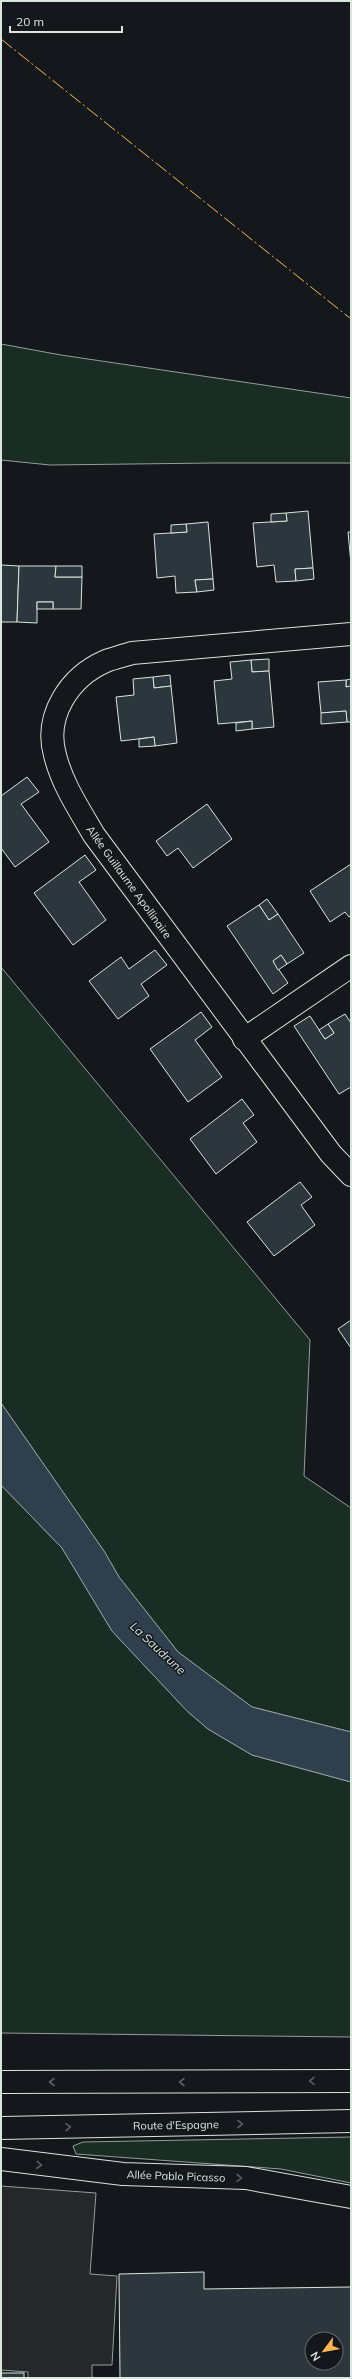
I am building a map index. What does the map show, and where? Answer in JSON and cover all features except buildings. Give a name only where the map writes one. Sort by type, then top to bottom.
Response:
[{"type":"street","name":"Allée Guillaume Apollinaire","points":[[351,634],[132,653],[104,662],[81,677],[60,701],[52,728],[54,754],[65,785],[94,835],[244,1039],[331,1154],[351,1175]]},
{"type":"street","points":[[244,1039],[351,966]]},
{"type":"street","points":[[1,2082],[351,2081]]},
{"type":"street","name":"Route d'Espagne","points":[[1,2128],[351,2121]]},
{"type":"street","name":"Allée Pablo Picasso","points":[[1,2159],[123,2174],[246,2178],[351,2197]]},
{"type":"green space","points":[[1,344],[61,355],[351,398],[351,463],[50,465],[1,460]]},
{"type":"green space","points":[[1,967],[310,1340],[304,1476],[351,1508],[351,1732],[252,1707],[178,1652],[119,1577],[104,1551],[1,1403]]},
{"type":"green space","points":[[1,1485],[62,1548],[112,1631],[187,1711],[208,1729],[252,1755],[351,1782],[351,2037],[1,2033]]},
{"type":"green space","points":[[351,2137],[351,2183],[281,2169],[76,2154],[73,2146],[83,2142]]},
{"type":"shaded area","points":[[1,2186],[96,2193],[90,2274],[117,2276],[112,2365],[92,2365],[92,2377],[96,2378],[28,2378],[28,2372],[1,2370]]},
{"type":"water","name":"La Saudrune","points":[[1,1403],[104,1551],[119,1577],[178,1652],[252,1707],[351,1732],[351,1782],[252,1755],[208,1729],[187,1711],[112,1631],[62,1548],[1,1485]]},
{"type":"power","points":[[1,39],[351,319]]}]
